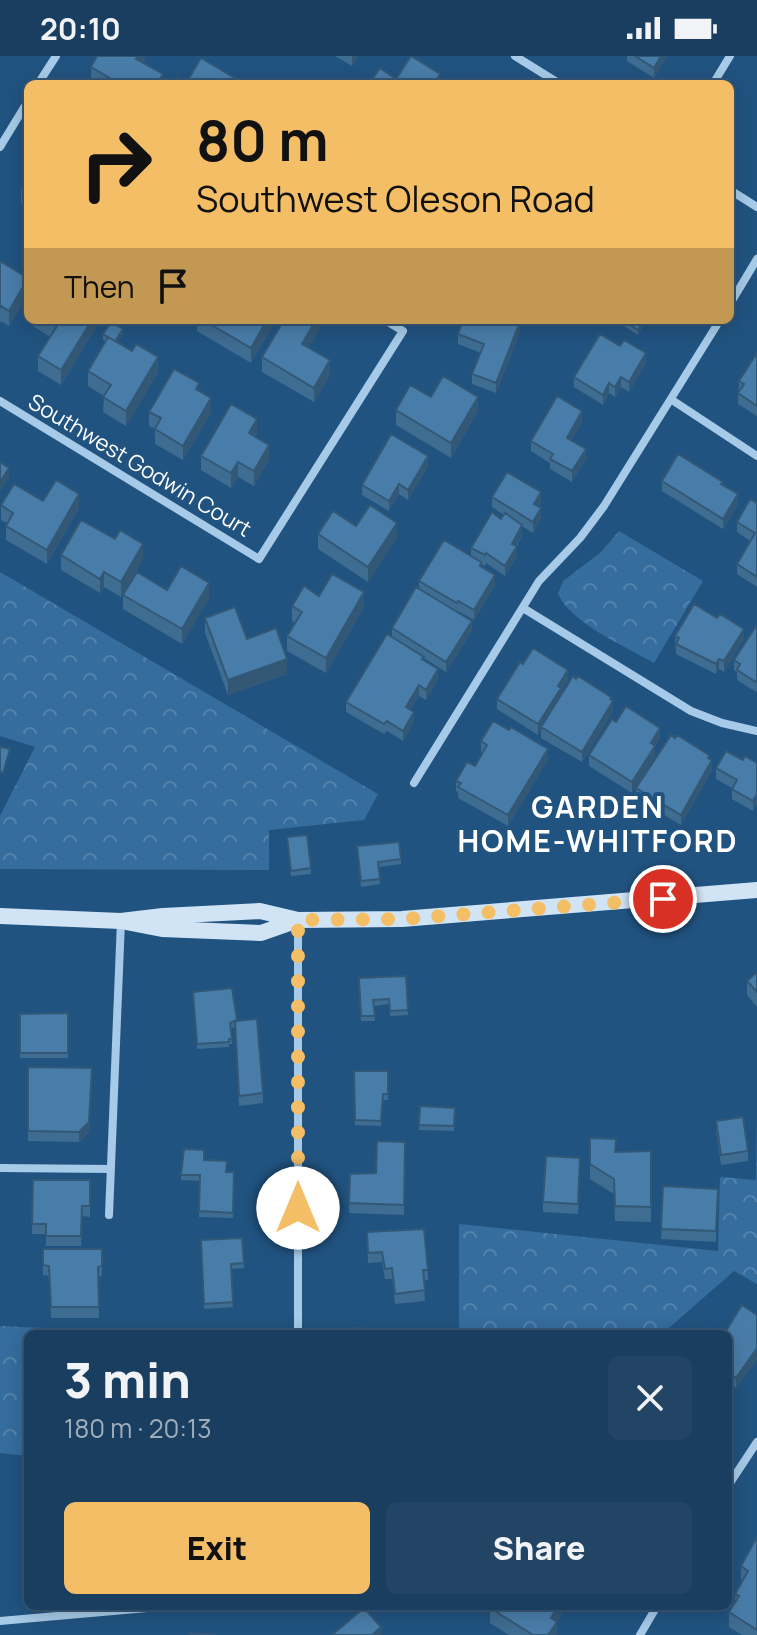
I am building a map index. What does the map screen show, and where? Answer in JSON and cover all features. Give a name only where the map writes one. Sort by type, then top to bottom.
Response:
[{"type":"main road","points":[[0,916],[121,921],[162,929],[261,933],[298,920],[402,919],[757,890]]},
{"type":"street","points":[[41,80],[56,56]]},
{"type":"street","points":[[515,56],[554,80]]},
{"type":"street","points":[[715,80],[730,56]]},
{"type":"street","points":[[0,147],[24,108]]},
{"type":"street","points":[[734,193],[757,207]]},
{"type":"street","points":[[734,297],[757,259]]},
{"type":"street","name":"Southwest Godwin Court","points":[[0,401],[259,559],[403,331],[392,324]]},
{"type":"street","points":[[414,783],[539,581],[580,538],[604,506],[718,324]]},
{"type":"street","points":[[672,400],[757,456]]},
{"type":"street","points":[[523,608],[691,711],[722,723],[757,731]]},
{"type":"street","points":[[298,920],[298,1330]]},
{"type":"street","points":[[109,1215],[121,921]]},
{"type":"street","points":[[0,1168],[111,1169]]},
{"type":"street","points":[[732,1480],[757,1442]]},
{"type":"street","points":[[0,1621],[125,1610]]},
{"type":"street","points":[[640,1635],[655,1610]]},
{"type":"green space","points":[[619,531],[703,581],[654,663],[587,625],[565,605],[558,594],[563,581],[600,553]]},
{"type":"green space","points":[[0,572],[378,794],[364,820],[269,830],[269,870],[0,869],[0,816],[35,747],[0,736]]},
{"type":"green space","points":[[757,1111],[757,1284],[734,1271],[667,1330],[459,1330],[459,1224],[718,1251],[720,1177],[756,1180]]},
{"type":"green space","points":[[0,1326],[89,1330],[24,1330],[24,1456],[0,1453]]},
{"type":"building","points":[[97,56],[138,56],[136,59],[163,74],[159,80],[113,80],[91,67]]},
{"type":"building","points":[[411,56],[440,74],[436,80],[372,80],[380,68],[396,79]]},
{"type":"building","points":[[635,56],[661,56],[654,68]]},
{"type":"building","points":[[201,58],[238,80],[188,80]]},
{"type":"building","points":[[0,261],[24,276],[24,285],[9,311],[0,308]]},
{"type":"building","points":[[54,324],[90,324],[61,370],[38,356],[57,326]]},
{"type":"building","points":[[110,324],[123,329],[115,341],[103,334]]},
{"type":"building","points":[[210,324],[265,324],[251,348]]},
{"type":"building","points":[[282,324],[314,324],[302,344],[330,360],[314,388],[262,357]]},
{"type":"building","points":[[462,324],[519,324],[496,383],[472,374],[484,344],[458,334]]},
{"type":"building","points":[[600,334],[620,346],[624,340],[646,353],[629,382],[621,377],[615,387],[609,383],[603,395],[574,377]]},
{"type":"building","points":[[108,337],[132,351],[136,344],[158,357],[126,411],[103,397],[111,385],[88,371]]},
{"type":"building","points":[[757,353],[757,406],[738,393],[744,384],[739,381]]},
{"type":"building","points":[[174,369],[199,383],[196,389],[211,398],[183,446],[155,429],[161,418],[149,412]]},
{"type":"building","points":[[443,376],[478,397],[451,443],[396,410],[410,385],[431,397]]},
{"type":"building","points":[[557,396],[582,411],[567,438],[586,449],[572,471],[550,459],[553,454],[531,441]]},
{"type":"building","points":[[231,404],[257,419],[249,433],[269,445],[254,471],[238,462],[231,473],[201,456]]},
{"type":"building","points":[[391,434],[428,456],[408,490],[399,484],[389,501],[362,485]]},
{"type":"building","points":[[678,454],[738,494],[723,519],[662,481]]},
{"type":"building","points":[[0,462],[9,468],[0,482]]},
{"type":"building","points":[[507,472],[541,492],[534,504],[541,508],[533,522],[492,497]]},
{"type":"building","points":[[56,480],[79,494],[47,550],[6,526],[13,513],[1,505],[14,484],[43,501]]},
{"type":"building","points":[[750,499],[757,503],[757,577],[737,564],[755,533],[737,522]]},
{"type":"building","points":[[370,505],[397,523],[368,567],[318,534],[333,511],[356,526]]},
{"type":"building","points":[[492,512],[501,519],[505,513],[522,525],[512,544],[517,546],[505,566],[486,553],[471,548]]},
{"type":"building","points":[[81,520],[115,539],[120,530],[143,544],[121,582],[104,572],[100,579],[61,555]]},
{"type":"building","points":[[444,540],[481,562],[480,566],[495,575],[474,610],[419,581]]},
{"type":"building","points":[[181,566],[209,583],[182,629],[123,595],[137,572],[167,590]]},
{"type":"building","points":[[332,574],[364,592],[326,658],[287,636],[302,612],[292,606],[304,586],[319,596]]},
{"type":"building","points":[[416,587],[472,621],[446,662],[392,628]]},
{"type":"building","points":[[694,604],[717,618],[720,614],[744,629],[724,661],[719,659],[716,664],[676,644],[679,638],[675,636]]},
{"type":"building","points":[[235,607],[247,639],[276,628],[287,659],[228,680],[205,618]]},
{"type":"building","points":[[756,626],[756,682],[737,670],[740,664],[734,660]]},
{"type":"building","points":[[387,634],[438,669],[426,690],[419,685],[406,707],[414,712],[403,731],[346,702]]},
{"type":"building","points":[[533,648],[568,670],[558,686],[561,688],[538,724],[497,699],[520,662],[523,664]]},
{"type":"building","points":[[573,676],[576,679],[578,676],[613,701],[582,752],[541,727]]},
{"type":"building","points":[[626,706],[660,728],[651,743],[655,746],[632,782],[589,755],[612,719],[616,722]]},
{"type":"building","points":[[493,721],[509,730],[511,727],[548,749],[508,815],[458,787],[461,783],[456,781],[467,762],[475,766],[487,745],[481,741]]},
{"type":"building","points":[[671,735],[675,738],[677,735],[712,760],[681,815],[636,788]]},
{"type":"building","points":[[0,747],[10,749],[3,773],[0,772]]},
{"type":"building","points":[[726,751],[757,763],[757,794],[753,801],[732,789],[737,780],[716,768]]},
{"type":"building","points":[[307,835],[311,868],[291,871],[287,837]]},
{"type":"building","points":[[399,842],[401,859],[378,862],[380,879],[361,881],[357,846]]},
{"type":"building","points":[[757,972],[757,992],[747,981]]},
{"type":"building","points":[[406,976],[408,1010],[390,1011],[389,999],[373,1000],[375,1016],[361,1016],[359,978]]},
{"type":"building","points":[[232,988],[237,1020],[230,1023],[232,1039],[229,1042],[197,1044],[193,992]]},
{"type":"building","points":[[68,1013],[68,1053],[20,1053],[20,1014]]},
{"type":"building","points":[[257,1019],[263,1093],[239,1096],[235,1021]]},
{"type":"building","points":[[28,1067],[92,1068],[89,1122],[79,1132],[28,1131]]},
{"type":"building","points":[[354,1071],[388,1071],[388,1094],[383,1094],[381,1121],[355,1120]]},
{"type":"building","points":[[420,1106],[455,1108],[454,1126],[419,1125]]},
{"type":"building","points":[[743,1117],[748,1151],[721,1155],[716,1121]]},
{"type":"building","points":[[590,1138],[616,1139],[615,1152],[651,1151],[651,1207],[615,1206],[614,1179],[590,1164]]},
{"type":"building","points":[[377,1141],[405,1142],[404,1205],[349,1203],[350,1174],[376,1173]]},
{"type":"building","points":[[184,1149],[204,1150],[204,1160],[227,1161],[226,1172],[234,1172],[233,1213],[199,1211],[200,1175],[181,1175]]},
{"type":"building","points":[[546,1156],[580,1158],[578,1204],[543,1202]]},
{"type":"building","points":[[33,1180],[90,1180],[90,1206],[82,1206],[81,1236],[46,1236],[46,1224],[32,1224]]},
{"type":"building","points":[[663,1186],[718,1189],[716,1231],[661,1229]]},
{"type":"building","points":[[424,1229],[428,1270],[423,1270],[425,1290],[395,1294],[392,1268],[385,1269],[382,1252],[368,1253],[367,1232]]},
{"type":"building","points":[[242,1238],[244,1263],[231,1264],[233,1302],[204,1304],[201,1240]]},
{"type":"building","points":[[43,1249],[102,1249],[102,1266],[98,1267],[99,1307],[51,1307],[49,1266],[43,1265]]},
{"type":"building","points":[[742,1305],[757,1315],[757,1348],[736,1378],[732,1375],[732,1330],[726,1330]]},
{"type":"building","points":[[757,1537],[757,1630],[729,1612],[748,1571],[741,1566]]},
{"type":"building","points":[[362,1610],[366,1610],[381,1627],[372,1635],[332,1635]]},
{"type":"building","points":[[493,1610],[556,1610],[551,1618],[557,1622],[548,1635],[533,1635]]},
{"type":"district","name":"GARDEN HOME-WHITFORD","points":[[598,825]]},
{"type":"route","points":[[298,1208],[298,920],[402,919],[663,899]]}]
